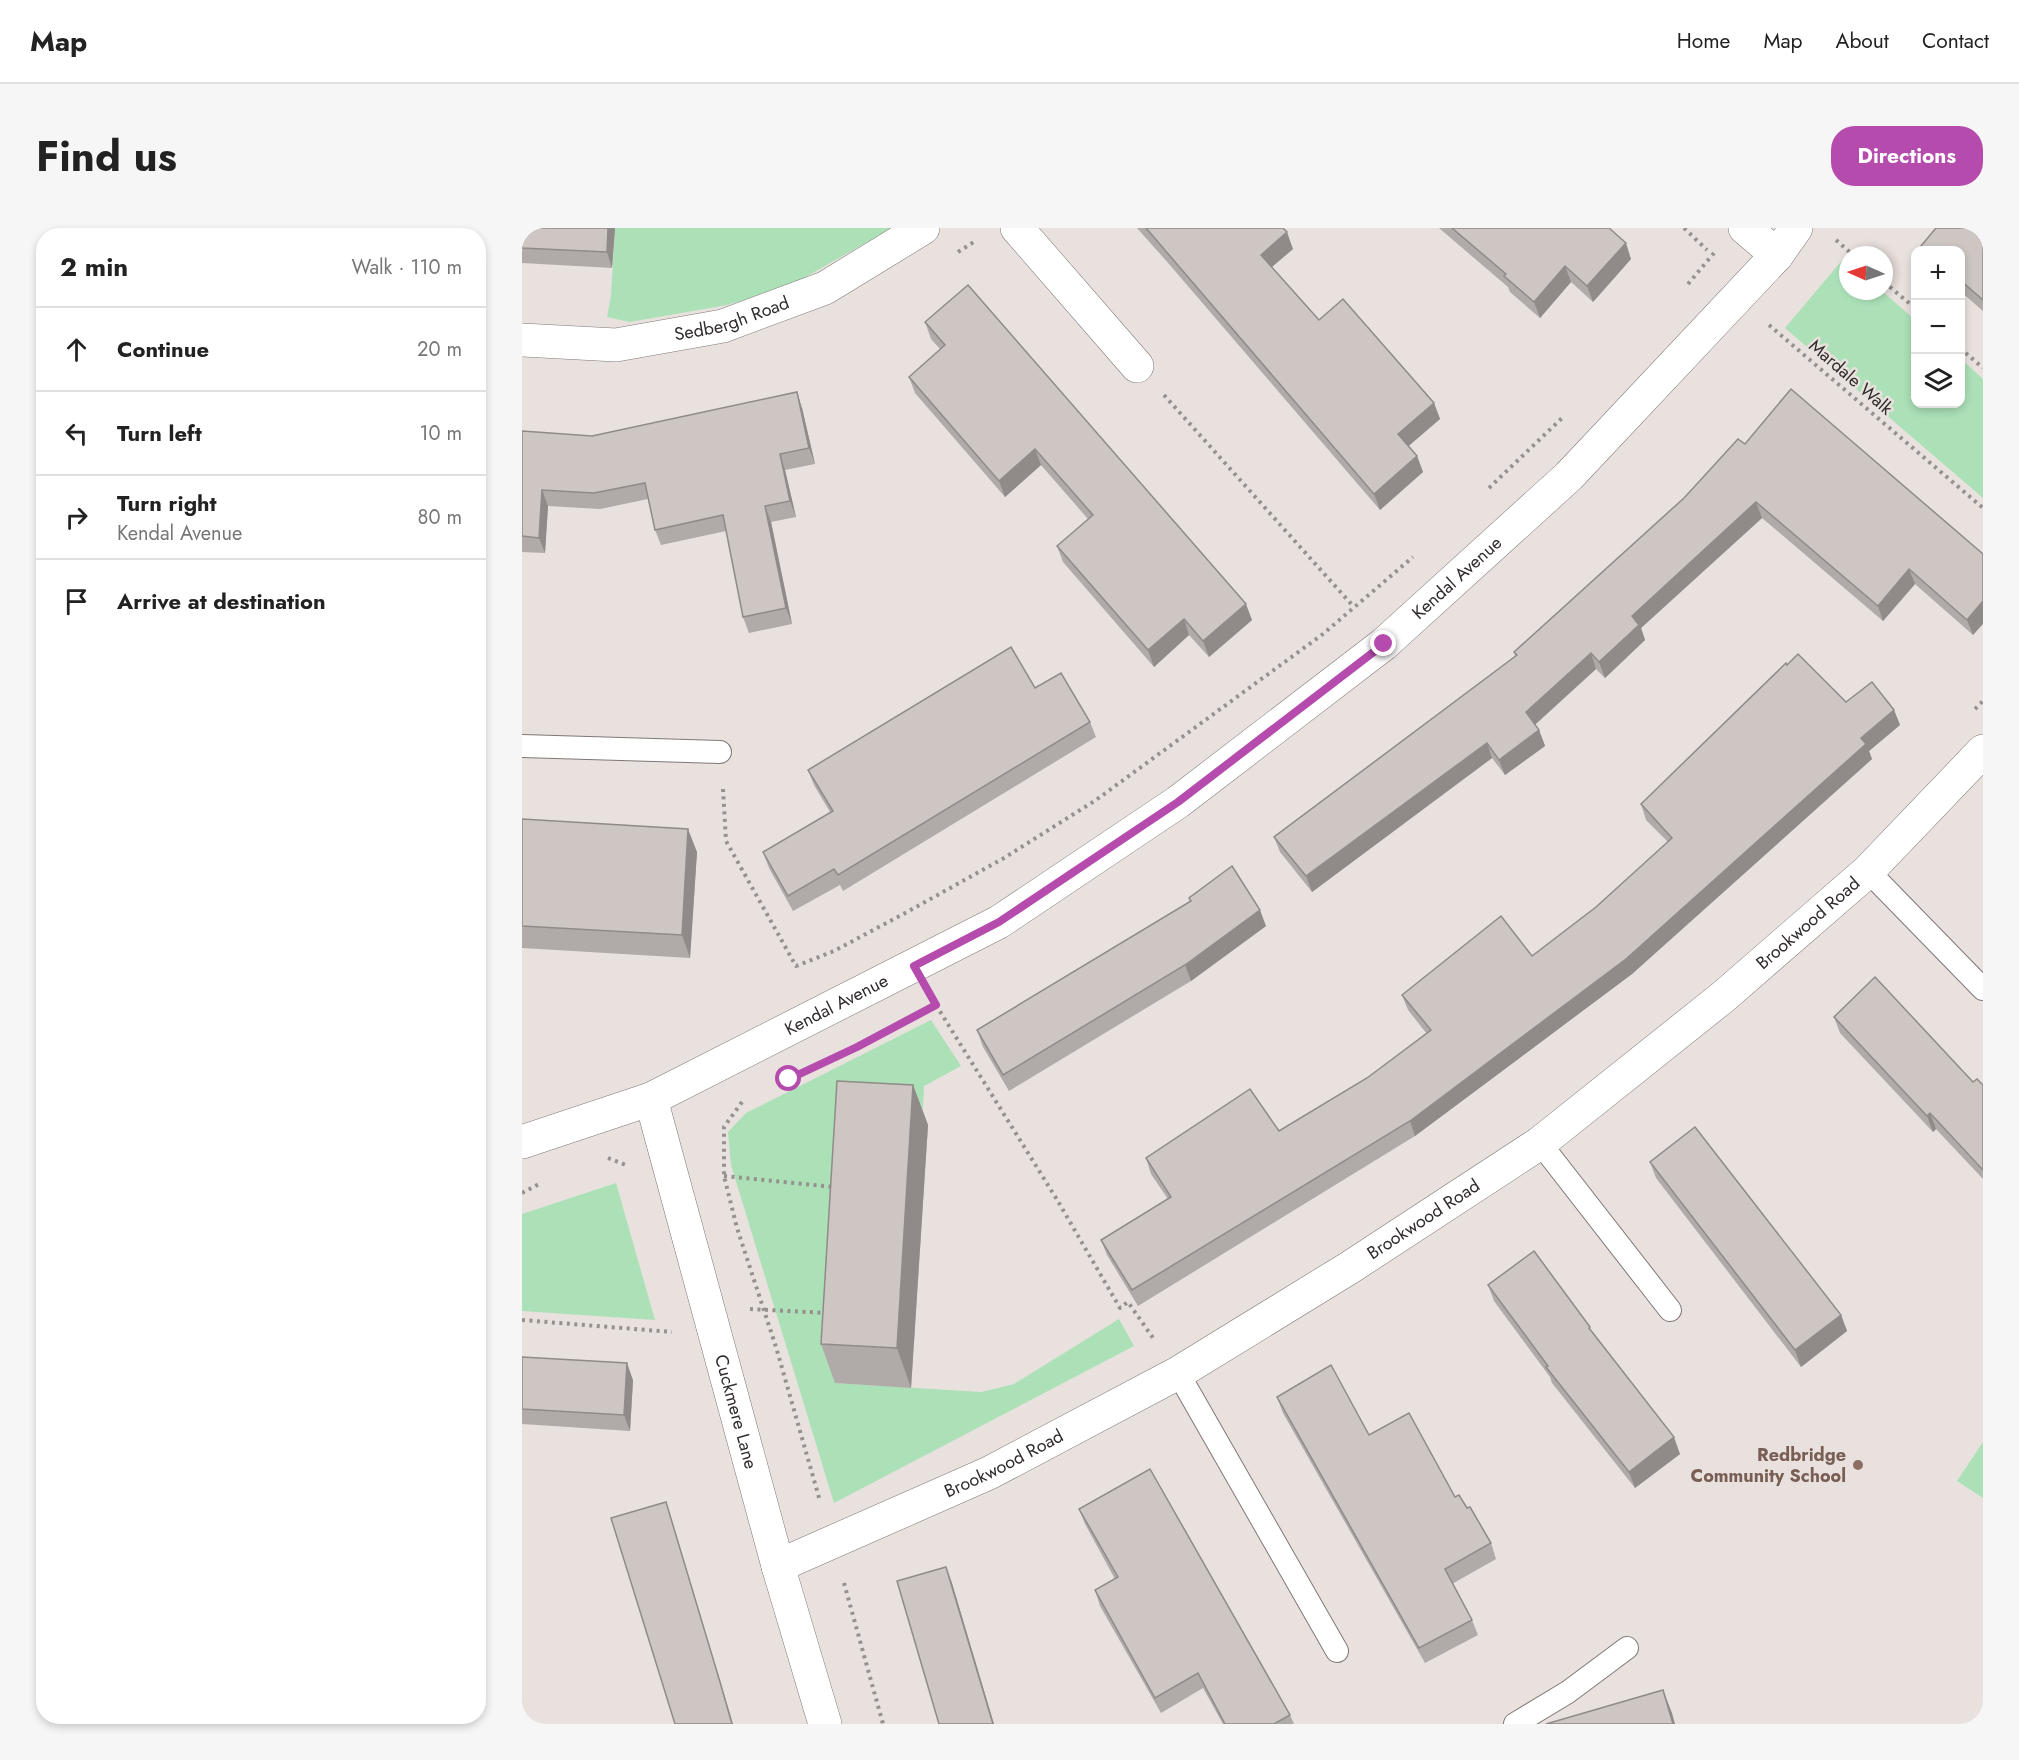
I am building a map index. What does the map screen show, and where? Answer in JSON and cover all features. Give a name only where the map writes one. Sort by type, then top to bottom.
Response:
[{"type":"street","name":"Sedbergh Road","points":[[522,340],[616,345],[723,326],[825,288],[923,228]]},
{"type":"street","points":[[1017,228],[1137,366]]},
{"type":"street","name":"Kendal Avenue","points":[[522,1142],[651,1099],[999,922],[1178,802],[1386,642],[1569,476],[1777,255],[1796,228]]},
{"type":"street","points":[[1732,237],[1777,255]]},
{"type":"street","name":"Brookwood Road","points":[[778,1566],[989,1473],[1178,1373],[1350,1268],[1540,1143],[1723,997],[1868,871],[1983,751]]},
{"type":"street","name":"Cuckmere Lane","points":[[651,1099],[778,1566],[825,1724]]},
{"type":"lane","points":[[522,746],[720,752]]},
{"type":"lane","points":[[1868,871],[1983,989]]},
{"type":"lane","points":[[1540,1143],[1670,1310]]},
{"type":"lane","points":[[1178,1373],[1337,1650]]},
{"type":"lane","points":[[1515,1724],[1568,1692],[1627,1647]]},
{"type":"path","points":[[1684,228],[1712,255]]},
{"type":"path","points":[[1682,292],[1712,255],[1732,237]]},
{"type":"path","name":"Mardale Walk","points":[[1703,266],[1737,298],[1983,508]]},
{"type":"path","points":[[1893,290],[1911,305]]},
{"type":"path","points":[[1965,352],[1983,368]]},
{"type":"path","points":[[1137,366],[1353,606]]},
{"type":"path","points":[[1484,492],[1570,410]]},
{"type":"path","points":[[720,752],[726,842],[796,966],[834,951],[907,912],[1004,858],[1096,800],[1323,634],[1415,555]]},
{"type":"path","points":[[1971,713],[1983,700]]},
{"type":"path","points":[[914,966],[1056,1198],[1120,1308],[1128,1302],[1156,1342]]},
{"type":"path","points":[[789,1079],[857,1047],[936,1005]]},
{"type":"path","points":[[751,1098],[741,1103],[724,1127],[724,1176],[737,1227],[776,1347],[821,1503],[829,1500]]},
{"type":"path","points":[[724,1176],[836,1187]]},
{"type":"path","points":[[708,1309],[763,1309],[828,1313]]},
{"type":"path","points":[[522,1320],[672,1332]]},
{"type":"path","points":[[831,1542],[884,1724]]},
{"type":"green space","points":[[615,228],[892,228],[788,287],[727,305],[630,322],[607,317],[611,296]]},
{"type":"green space","points":[[1839,264],[1839,300],[1892,300],[1911,316],[1911,408],[1965,408],[1965,363],[1983,379],[1983,498],[1785,328]]},
{"type":"green space","points":[[931,1020],[961,1066],[924,1086],[922,1124],[835,1383],[981,1392],[1014,1384],[1119,1319],[1134,1346],[834,1503],[731,1165],[728,1132],[746,1113]]},
{"type":"green space","points":[[616,1183],[655,1320],[522,1311],[522,1214]]},
{"type":"green space","points":[[1983,1442],[1983,1498],[1957,1481]]},
{"type":"building","points":[[522,228],[608,228],[607,252],[522,248]]},
{"type":"building","points":[[1146,228],[1283,228],[1287,232],[1261,255],[1319,320],[1343,299],[1434,403],[1398,434],[1417,456],[1374,494]]},
{"type":"building","points":[[1452,228],[1609,228],[1626,243],[1587,286],[1565,266],[1534,302],[1504,276],[1506,274]]},
{"type":"building","points":[[1936,228],[1983,228],[1983,300],[1965,284],[1965,246],[1921,246]]},
{"type":"building","points":[[968,285],[1246,604],[1203,641],[1184,619],[1148,650],[1057,546],[1093,515],[1035,449],[999,481],[909,377],[945,345],[925,322]]},
{"type":"building","points":[[1791,389],[1983,554],[1983,601],[1967,620],[1909,569],[1878,606],[1756,502],[1632,616],[1639,625],[1599,662],[1591,653],[1526,712],[1539,730],[1499,760],[1487,743],[1306,876],[1274,837],[1517,655],[1514,652],[1684,498],[1738,439],[1745,444]]},
{"type":"building","points":[[797,392],[809,448],[780,454],[790,501],[765,506],[786,608],[743,617],[723,515],[655,530],[645,483],[594,493],[542,490],[539,538],[522,536],[522,431],[592,436]]},
{"type":"building","points":[[1011,647],[1035,688],[1061,673],[1090,722],[838,875],[834,869],[788,896],[763,852],[833,811],[808,770]]},
{"type":"building","points":[[1798,654],[1846,702],[1872,682],[1894,710],[1861,738],[1866,744],[1626,959],[1410,1121],[1132,1290],[1101,1240],[1171,1197],[1146,1158],[1250,1089],[1279,1131],[1367,1078],[1431,1030],[1402,995],[1501,916],[1532,956],[1596,907],[1672,838],[1641,804]]},
{"type":"building","points":[[522,819],[688,829],[682,935],[522,926]]},
{"type":"building","points":[[1232,866],[1260,910],[1185,965],[1003,1075],[977,1030],[1191,901],[1189,898]]},
{"type":"building","points":[[1875,977],[1973,1082],[1977,1079],[1983,1085],[1983,1170],[1930,1113],[1927,1116],[1834,1017]]},
{"type":"building","points":[[837,1081],[913,1085],[897,1348],[821,1344]]},
{"type":"building","points":[[1695,1127],[1841,1315],[1795,1350],[1650,1162]]},
{"type":"building","points":[[1534,1251],[1589,1328],[1674,1437],[1629,1472],[1546,1367],[1548,1366],[1488,1285]]},
{"type":"building","points":[[522,1357],[627,1363],[624,1415],[522,1409]]},
{"type":"building","points":[[1331,1365],[1369,1435],[1409,1413],[1455,1497],[1459,1495],[1467,1508],[1470,1507],[1491,1543],[1445,1569],[1472,1620],[1419,1648],[1277,1397]]},
{"type":"building","points":[[1150,1469],[1290,1715],[1274,1724],[1225,1724],[1198,1673],[1155,1698],[1095,1590],[1118,1577],[1079,1509]]},
{"type":"building","points":[[666,1502],[732,1724],[675,1724],[611,1518]]},
{"type":"building","points":[[946,1567],[993,1724],[939,1724],[897,1581]]},
{"type":"building","points":[[1663,1690],[1673,1724],[1546,1724]]},
{"type":"place","name":"Redbridge Community School","points":[[1858,1465]]},
{"type":"route","points":[[789,1079],[857,1047],[936,1005],[914,966],[999,922],[1178,802],[1384,644]]}]
